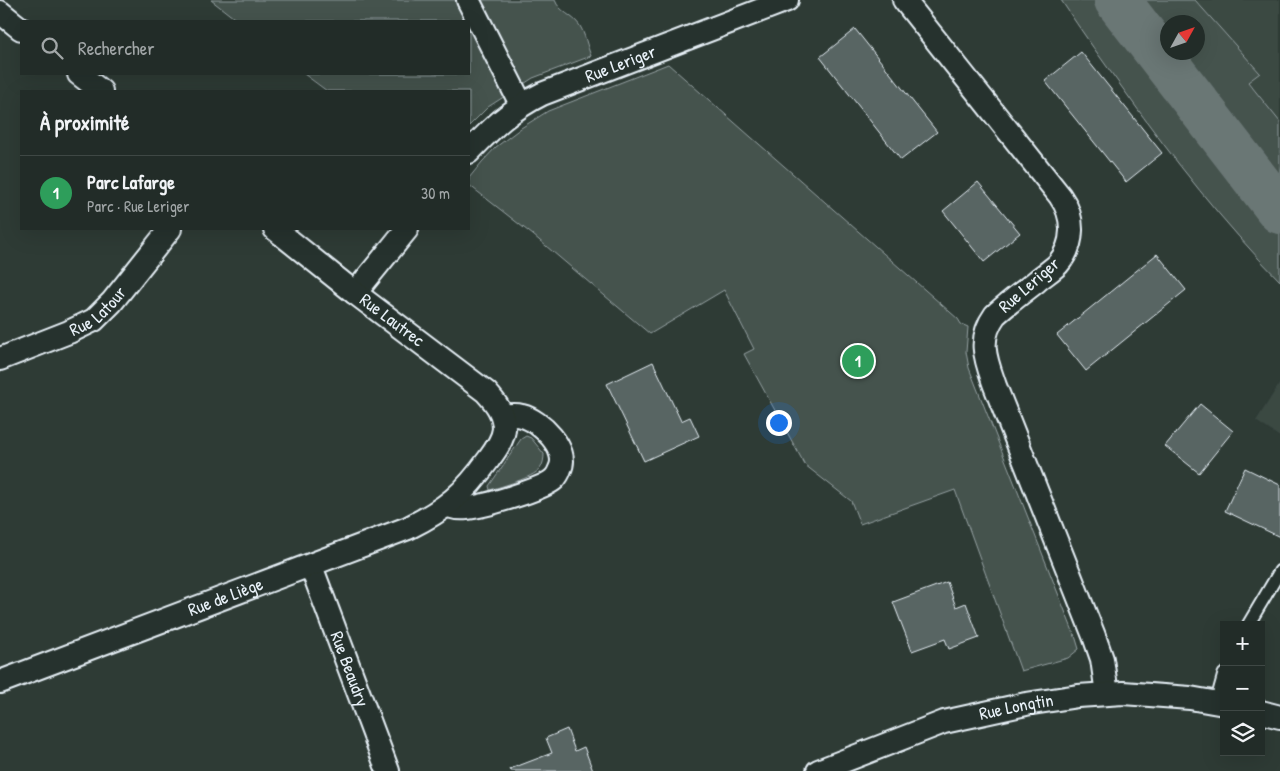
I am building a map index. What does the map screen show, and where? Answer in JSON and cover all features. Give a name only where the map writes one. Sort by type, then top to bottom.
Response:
[{"type":"street","points":[[468,0],[521,104]]},
{"type":"street","name":"Rue Leriger","points":[[470,151],[495,125],[521,104],[542,94],[787,0]]},
{"type":"street","name":"Rue Leriger","points":[[904,0],[1060,196],[1070,214],[1070,239],[1068,247],[1058,264],[995,315],[984,337],[984,348],[995,386],[1094,636],[1102,659],[1107,694]]},
{"type":"street","points":[[0,12],[20,28]]},
{"type":"street","points":[[80,75],[100,90]]},
{"type":"street","name":"Rue Latour","points":[[0,359],[69,332],[94,320],[112,302],[169,230]]},
{"type":"street","name":"Rue Lautrec","points":[[276,230],[355,293],[486,392],[497,403],[502,416]]},
{"type":"street","points":[[355,293],[406,230]]},
{"type":"street","points":[[448,506],[468,508],[531,490],[553,480],[561,468],[564,457],[548,434],[534,422],[522,416],[512,414],[502,416]]},
{"type":"street","name":"Rue de Liège","points":[[0,682],[312,566],[408,528],[448,506],[460,496],[498,446],[504,431],[502,416]]},
{"type":"street","name":"Rue Beaudry","points":[[312,566],[388,771]]},
{"type":"street","name":"Rue Longtin","points":[[818,771],[944,722],[1026,704],[1124,693],[1190,698],[1220,703]]},
{"type":"street","points":[[1265,713],[1280,717]]},
{"type":"lane","points":[[1250,621],[1280,571]]},
{"type":"shaded area","points":[[211,0],[555,0],[560,8],[580,26],[591,56],[533,78],[488,107],[470,125],[470,90],[326,90],[305,75],[470,75],[470,20],[237,20]]},
{"type":"shaded area","points":[[1061,0],[1195,0],[1260,73],[1248,82],[1280,122],[1280,281],[1219,214],[1144,118]]},
{"type":"shaded area","points":[[1195,0],[1280,0],[1280,122],[1248,81],[1260,73]]},
{"type":"shaded area","points":[[668,64],[958,319],[961,324],[968,327],[966,352],[969,368],[1079,649],[1068,658],[1021,671],[955,490],[860,524],[851,501],[805,465],[744,354],[754,349],[724,290],[650,334],[533,235],[470,186],[470,177],[496,147],[548,111]]},
{"type":"shaded area","points":[[1280,383],[1280,437],[1256,421]]},
{"type":"shaded area","points":[[526,436],[531,438],[544,454],[540,469],[524,479],[490,490],[489,486],[521,439]]},
{"type":"building","points":[[855,29],[937,132],[901,160],[820,57]]},
{"type":"building","points":[[1081,52],[1162,153],[1126,182],[1045,81]]},
{"type":"building","points":[[978,182],[1020,233],[984,262],[943,211]]},
{"type":"building","points":[[1157,254],[1186,290],[1086,371],[1057,335]]},
{"type":"building","points":[[653,362],[681,421],[690,417],[699,436],[644,461],[607,384]]},
{"type":"building","points":[[1200,404],[1233,431],[1199,473],[1165,446]]},
{"type":"building","points":[[1245,468],[1280,485],[1280,537],[1225,511]]},
{"type":"building","points":[[947,582],[956,607],[966,603],[979,638],[949,649],[945,639],[912,651],[893,602]]},
{"type":"building","points":[[567,729],[575,751],[584,747],[593,771],[511,771],[510,769],[552,753],[546,738]]},
{"type":"waterway","points":[[1117,0],[1280,211]]},
{"type":"place","name":"Parc Lafarge","points":[[858,361]]}]
